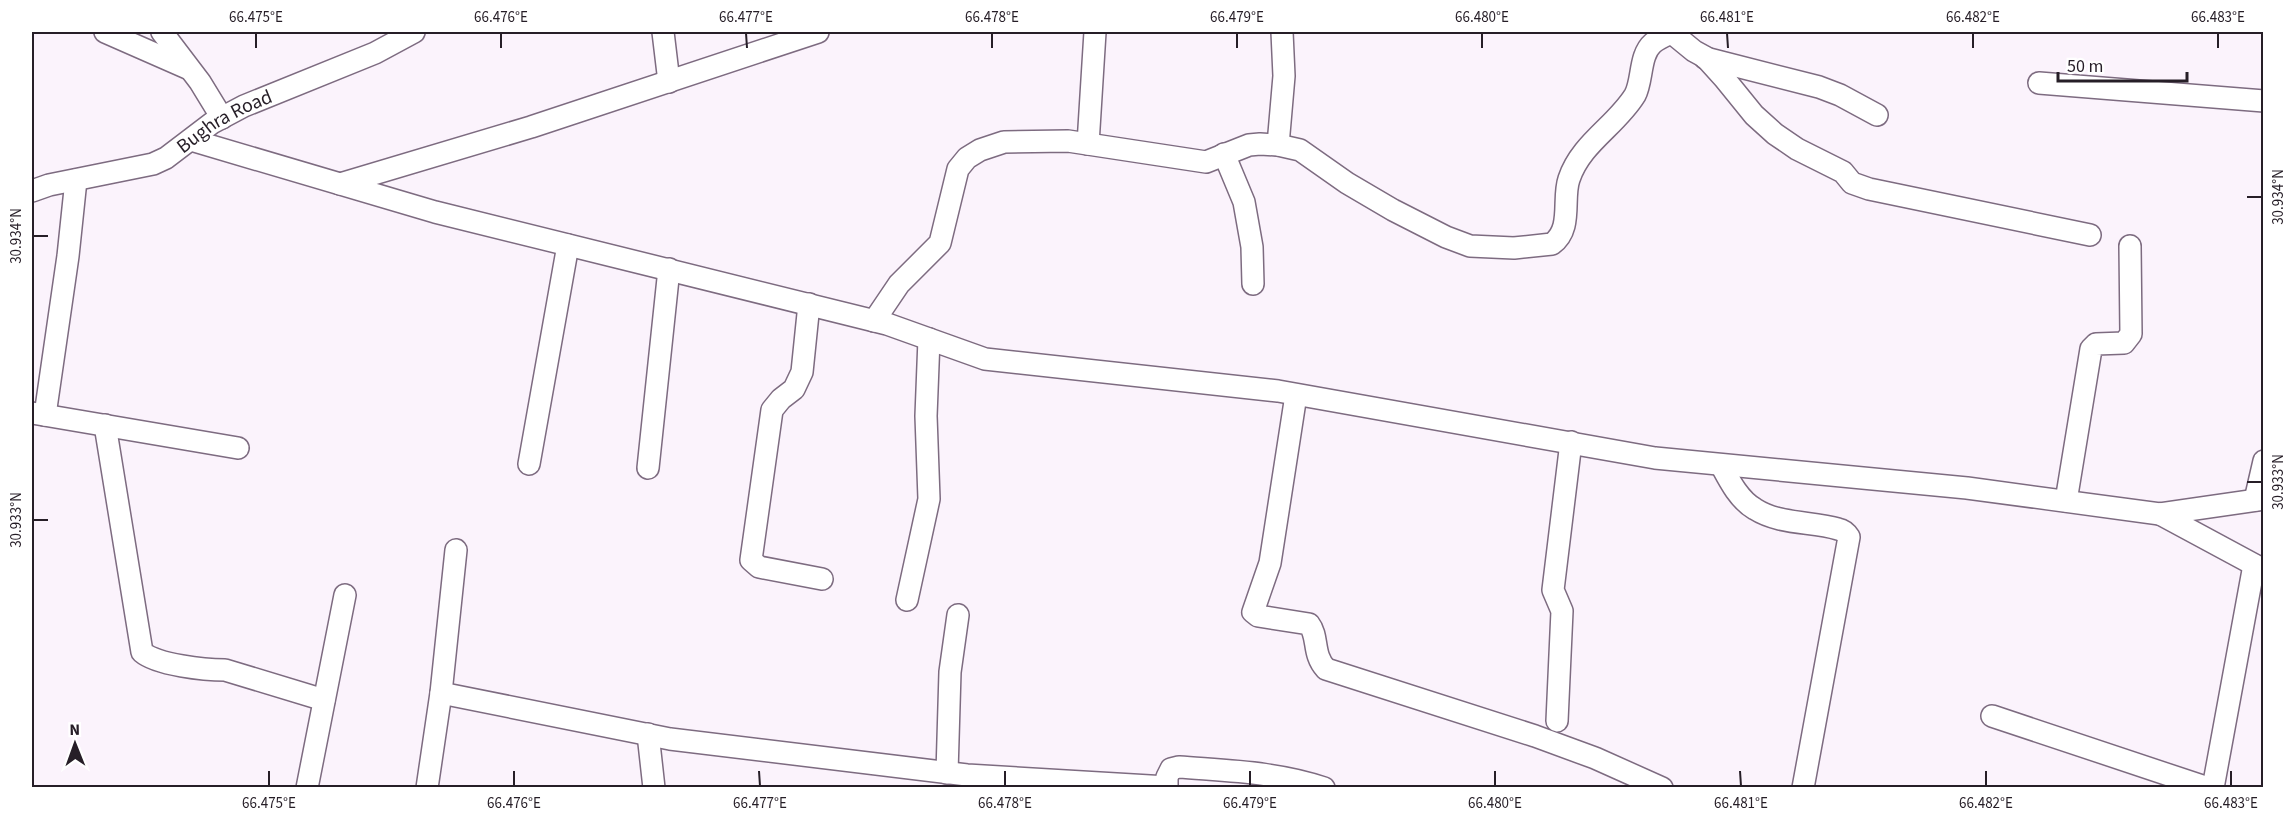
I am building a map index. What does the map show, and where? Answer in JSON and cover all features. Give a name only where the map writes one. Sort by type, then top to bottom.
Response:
[{"type":"street","points":[[105,32],[192,71]]},
{"type":"street","points":[[162,32],[192,71],[222,118]]},
{"type":"street","name":"Bughra Road","points":[[32,191],[153,164],[166,159],[222,118],[244,106],[375,53],[414,32]]},
{"type":"street","points":[[663,32],[669,82]]},
{"type":"street","points":[[340,184],[531,127],[818,32]]},
{"type":"street","points":[[1088,144],[1095,32]]},
{"type":"street","points":[[1278,145],[1284,76],[1282,32]]},
{"type":"street","points":[[874,321],[899,284],[940,243],[958,169],[967,158],[980,150],[1004,142],[1048,140],[1206,162],[1249,145],[1278,145],[1300,150],[1347,183],[1446,237],[1470,246],[1514,248],[1552,244],[1561,234],[1569,180],[1580,159],[1592,142],[1622,113],[1636,93],[1651,44],[1672,32],[1694,51],[1705,57],[1819,87],[1840,95],[1877,115]]},
{"type":"street","points":[[1705,57],[1754,115],[1775,134],[1797,149],[1843,172],[1852,183],[1869,189],[2090,235]]},
{"type":"street","points":[[2039,83],[2264,101]]},
{"type":"street","points":[[191,140],[435,212],[874,321],[985,359],[1296,395],[1655,458],[1967,488],[2160,514],[2259,499],[2264,461]]},
{"type":"street","points":[[1224,154],[1244,202],[1252,247],[1253,284]]},
{"type":"street","points":[[76,180],[68,255],[38,414],[238,448]]},
{"type":"street","points":[[529,464],[568,244]]},
{"type":"street","points":[[2066,501],[2091,349],[2096,344],[2124,343],[2131,334],[2130,246]]},
{"type":"street","points":[[648,468],[669,269]]},
{"type":"street","points":[[809,304],[802,372],[794,389],[772,410],[751,560],[759,567],[822,579]]},
{"type":"street","points":[[908,600],[929,499],[926,416],[929,339]]},
{"type":"street","points":[[1296,395],[1270,563],[1253,612],[1258,616],[1309,624],[1312,628],[1316,654],[1326,669],[1535,736],[1615,766],[1662,788]]},
{"type":"street","points":[[105,425],[142,652],[147,656],[175,664],[225,670],[324,700]]},
{"type":"street","points":[[1557,721],[1562,611],[1553,590],[1571,442]]},
{"type":"street","points":[[1720,465],[1732,484],[1754,509],[1804,524],[1838,528],[1849,537],[1803,788]]},
{"type":"street","points":[[1992,716],[2210,788],[2259,567],[2160,514]]},
{"type":"street","points":[[427,788],[441,693],[456,550]]},
{"type":"street","points":[[307,788],[345,595]]},
{"type":"street","points":[[958,615],[950,672],[960,778]]},
{"type":"street","points":[[441,693],[670,739],[960,778],[1167,787],[1167,777],[1171,770],[1179,767],[1259,774],[1315,786]]},
{"type":"street","points":[[648,734],[654,788]]}]
